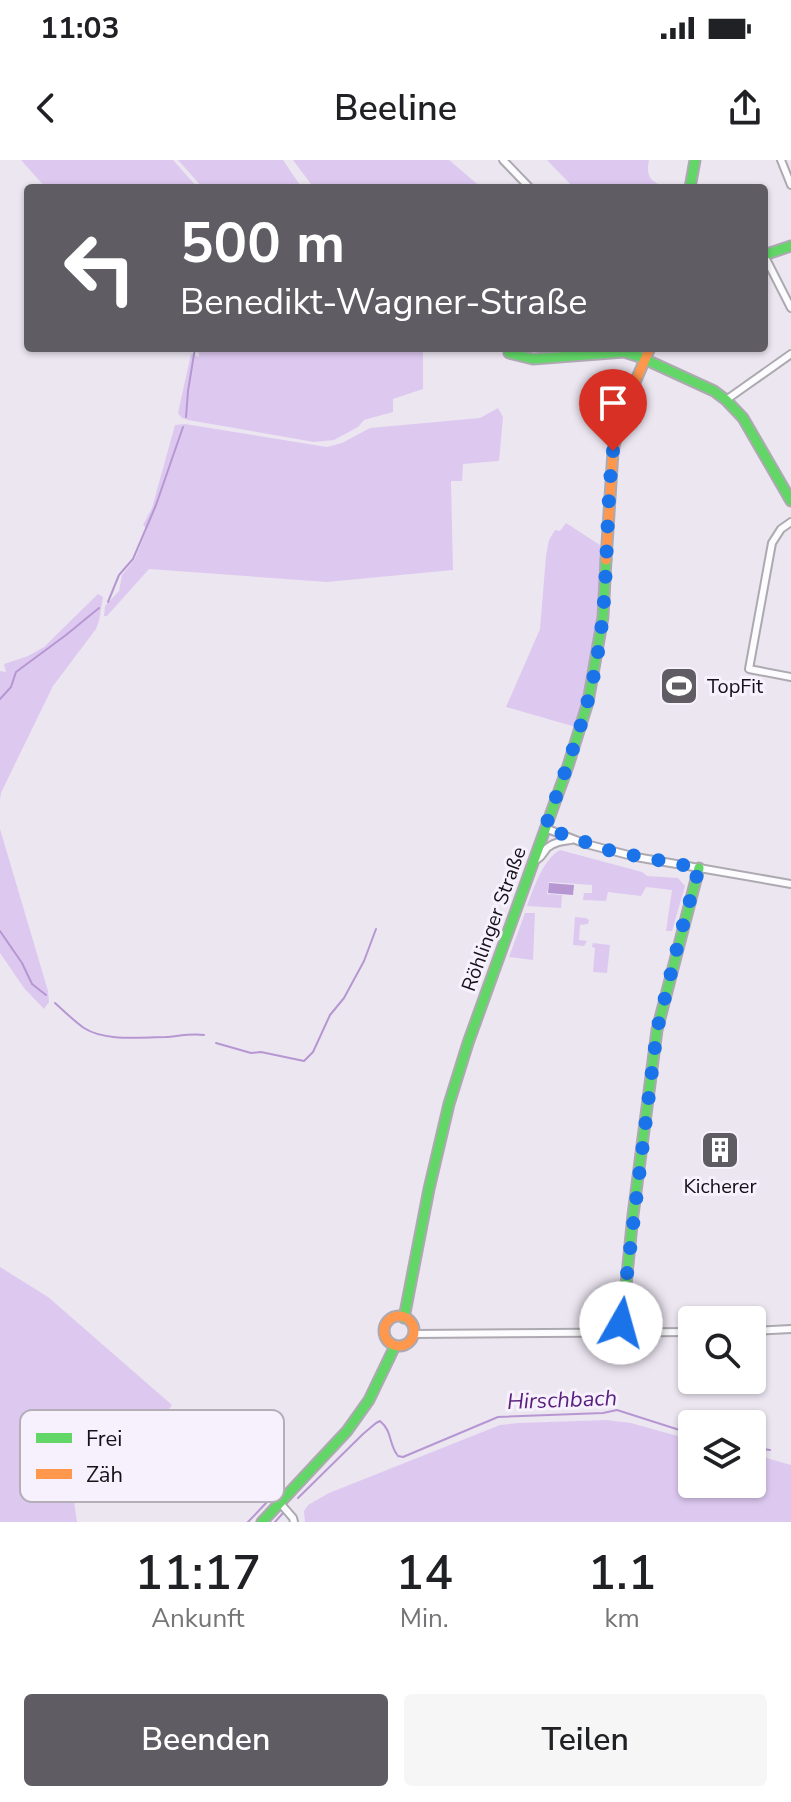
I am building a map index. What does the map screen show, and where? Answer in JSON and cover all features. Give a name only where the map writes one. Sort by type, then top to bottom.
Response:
[{"type":"street","points":[[503,160],[526,184]]},
{"type":"street","points":[[691,184],[695,160]]},
{"type":"street","points":[[781,160],[791,185]]},
{"type":"street","points":[[768,254],[791,246]]},
{"type":"street","points":[[768,263],[791,308]]},
{"type":"street","points":[[509,353],[533,359],[624,352],[714,391],[743,418],[791,501]]},
{"type":"street","name":"Röhlinger Straße","points":[[404,1318],[449,1104],[578,737],[594,676],[603,617],[613,451],[622,412],[648,352]]},
{"type":"street","points":[[726,400],[791,354]]},
{"type":"street","points":[[791,522],[781,529],[772,543],[749,669],[791,677]]},
{"type":"street","points":[[545,828],[636,857],[791,884]]},
{"type":"street","points":[[534,861],[556,842],[574,839]]},
{"type":"street","points":[[621,1334],[657,1030],[699,868]]},
{"type":"street","points":[[392,1318],[404,1318],[412,1324],[413,1334],[409,1342],[395,1346],[386,1338],[384,1329],[392,1318]]},
{"type":"street","points":[[766,1330],[791,1329]]},
{"type":"street","points":[[413,1334],[678,1332]]},
{"type":"street","points":[[284,1498],[358,1417],[377,1388],[395,1346]]},
{"type":"street","points":[[262,1522],[279,1503],[294,1522]]},
{"type":"shaded area","points":[[21,160],[173,160],[194,184],[42,184]]},
{"type":"shaded area","points":[[178,160],[283,160],[299,184],[199,184]]},
{"type":"shaded area","points":[[293,160],[449,160],[477,184],[311,184]]},
{"type":"shaded area","points":[[547,160],[649,160],[649,174],[658,184],[570,184]]},
{"type":"shaded area","points":[[423,352],[423,389],[393,399],[393,412],[364,420],[358,427],[334,440],[314,442],[182,418],[178,413],[191,354],[199,357],[199,353]]},
{"type":"shaded area","points":[[498,408],[503,417],[499,461],[463,464],[462,481],[451,481],[453,570],[327,582],[149,569],[104,616],[105,606],[119,591],[122,575],[135,559],[147,529],[143,525],[152,508],[175,425],[185,424],[327,447],[342,443],[370,428],[480,418]]},
{"type":"shaded area","points":[[566,523],[603,547],[597,627],[588,685],[576,727],[506,707],[540,629],[549,540],[555,530],[560,531]]},
{"type":"shaded area","points":[[98,594],[103,597],[96,629],[53,686],[0,800],[0,671],[6,672],[4,664],[44,647]]},
{"type":"shaded area","points":[[0,829],[48,991],[49,1002],[44,1009],[24,988],[0,953]]},
{"type":"shaded area","points":[[560,850],[642,872],[647,876],[678,878],[685,886],[672,931],[666,931],[672,890],[646,887],[641,896],[608,892],[606,901],[583,900],[584,893],[592,893],[592,885],[549,882],[547,894],[562,895],[561,908],[527,906],[544,867]]},
{"type":"shaded area","points":[[549,883],[574,885],[573,895],[548,893]]},
{"type":"shaded area","points":[[525,913],[535,913],[533,960],[509,957]]},
{"type":"shaded area","points":[[575,917],[589,920],[588,924],[580,925],[579,940],[587,941],[584,946],[573,945]]},
{"type":"shaded area","points":[[593,943],[610,945],[607,973],[593,972]]},
{"type":"shaded area","points":[[0,1267],[48,1297],[172,1405],[168,1410],[20,1410],[20,1502],[74,1502],[77,1522],[0,1522]]},
{"type":"shaded area","points":[[606,1420],[631,1423],[678,1436],[678,1498],[766,1498],[766,1458],[791,1465],[791,1522],[305,1522],[304,1511],[308,1505],[329,1493],[500,1425]]},
{"type":"waterway","points":[[186,417],[194,352]]},
{"type":"waterway","points":[[108,602],[119,575],[133,559],[183,427]]},
{"type":"waterway","points":[[0,699],[11,687],[16,672],[99,608]]},
{"type":"waterway","points":[[216,1043],[251,1053],[261,1052],[304,1061],[313,1052],[330,1015],[344,998],[364,961],[376,929]]},
{"type":"waterway","points":[[0,931],[32,984],[46,995]]},
{"type":"waterway","points":[[55,1003],[84,1028],[103,1035],[135,1038],[204,1035]]},
{"type":"waterway","name":"Hirschbach","points":[[298,1498],[380,1421],[387,1429],[398,1456],[403,1457],[498,1417],[617,1410],[678,1430]]},
{"type":"waterway","name":"Hirschbach","points":[[766,1449],[770,1450]]},
{"type":"waterway","points":[[248,1522],[267,1502]]},
{"type":"waterway","name":"Hirschbach","points":[[275,1522],[284,1512]]},
{"type":"traffic: fast","points":[[691,184],[695,160]]},
{"type":"traffic: fast","points":[[768,254],[791,246]]},
{"type":"traffic: fast","points":[[509,353],[533,359],[624,352],[714,391],[743,418],[791,501]]},
{"type":"traffic: fast","points":[[404,1318],[449,1104],[588,702],[603,617],[606,560]]},
{"type":"traffic: fast","points":[[621,1334],[657,1030],[699,868]]},
{"type":"traffic: fast","points":[[284,1498],[347,1431],[369,1400],[395,1346]]},
{"type":"traffic: fast","points":[[262,1522],[281,1502]]},
{"type":"traffic: slow","points":[[606,560],[613,451],[622,412],[648,352]]},
{"type":"traffic: slow","points":[[399,1316],[409,1321],[414,1331],[409,1341],[399,1346],[389,1341],[384,1331],[389,1321],[399,1316]]},
{"type":"place","name":"TopFit","points":[[679,686]]},
{"type":"place","name":"Kicherer","points":[[720,1150]]},
{"type":"route","points":[[613,451],[598,652],[578,737],[545,828],[611,851],[699,868],[657,1030],[621,1323]]}]
